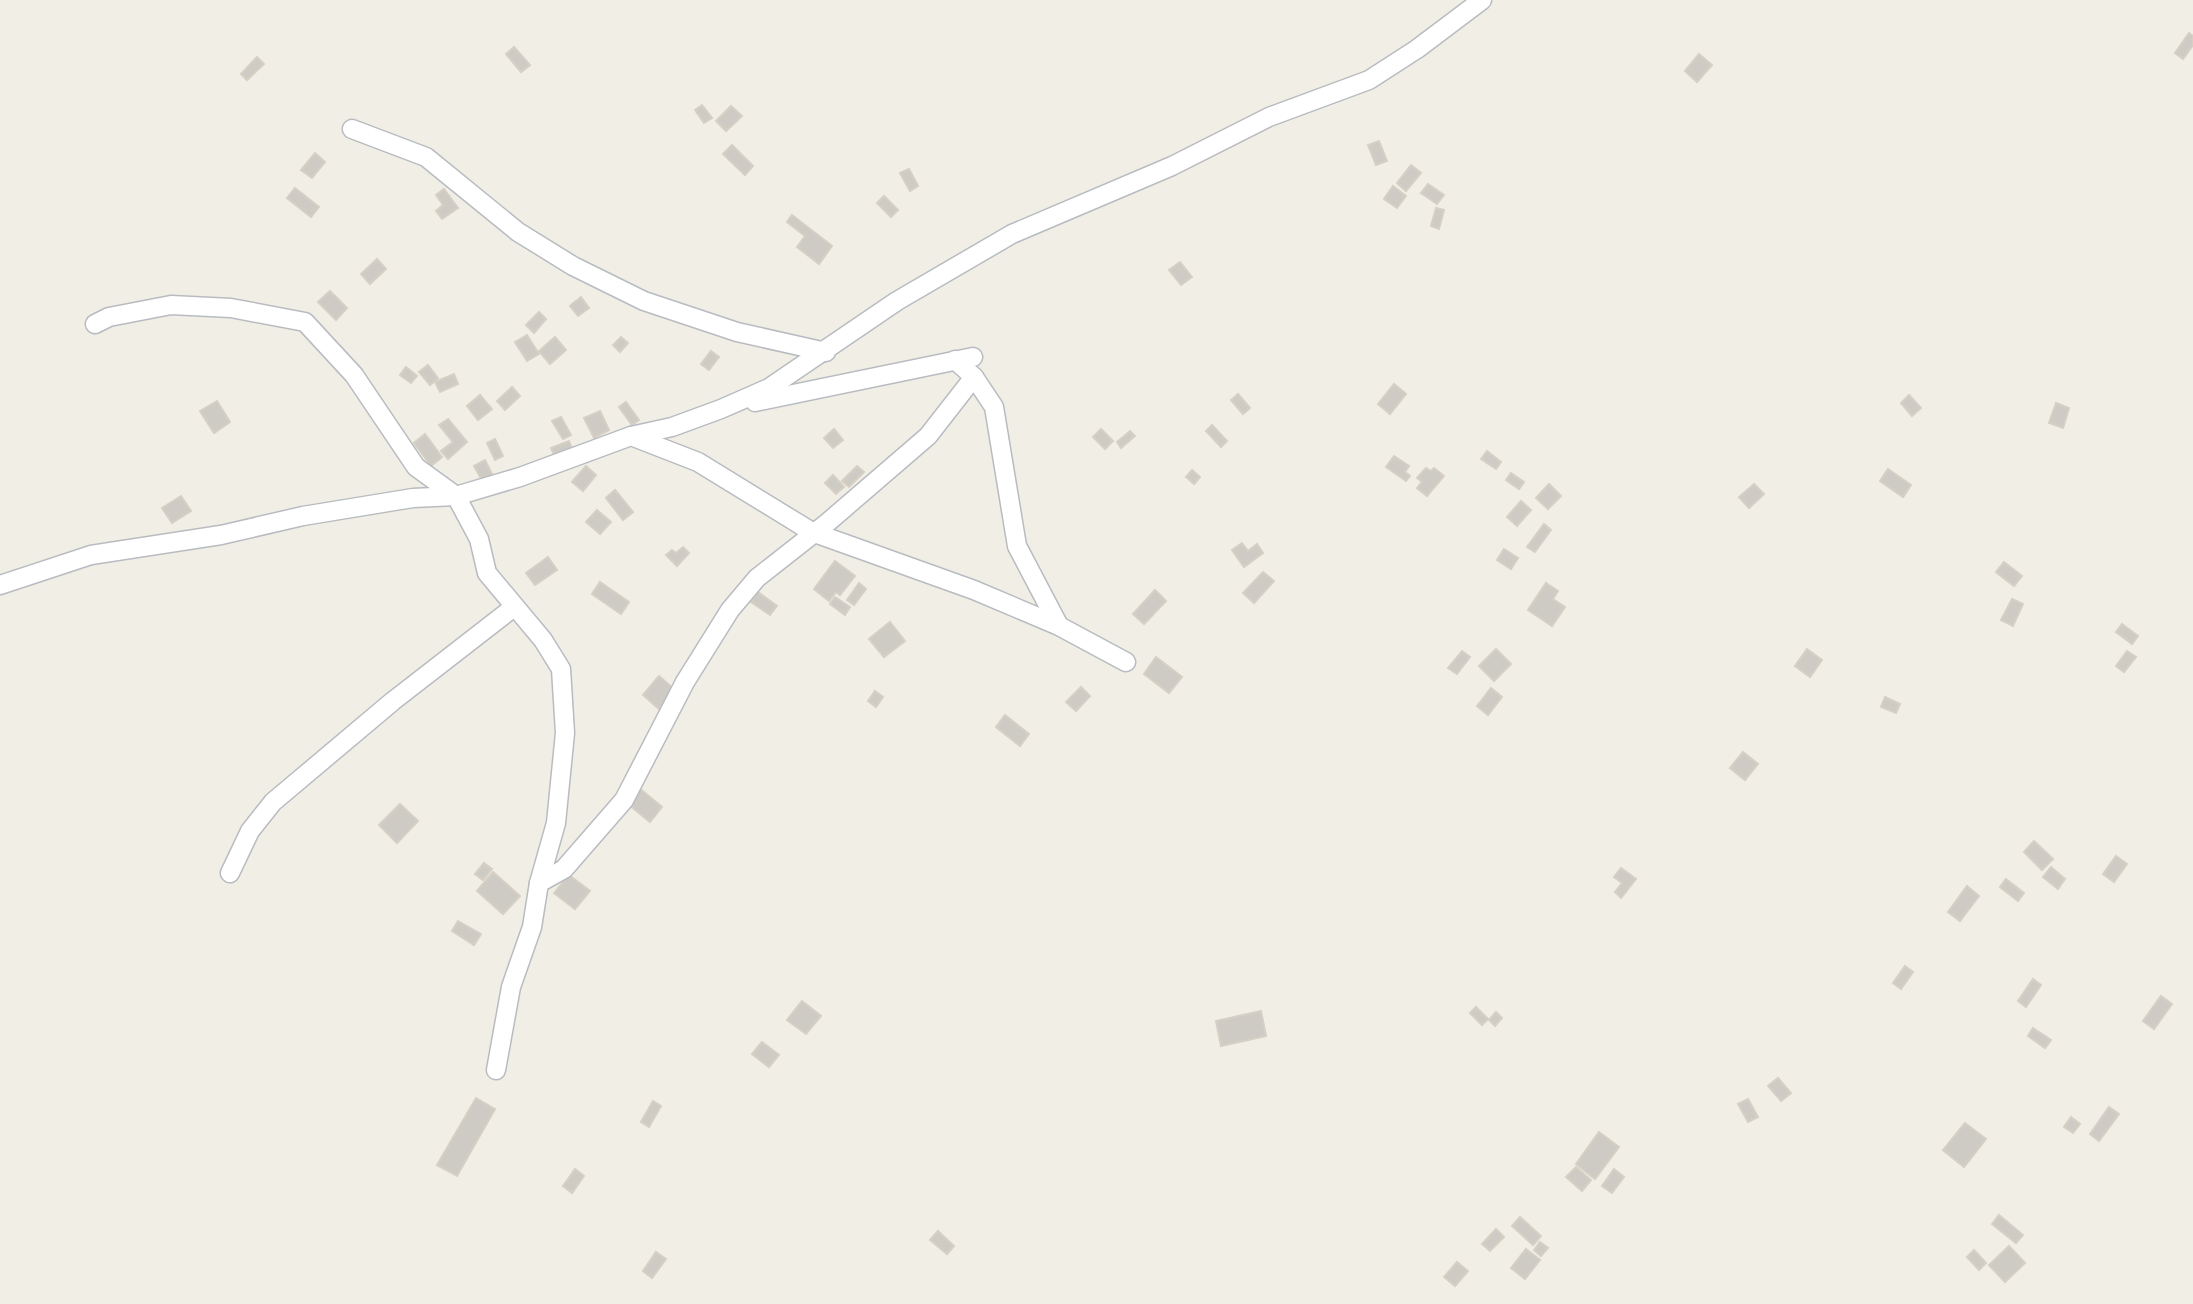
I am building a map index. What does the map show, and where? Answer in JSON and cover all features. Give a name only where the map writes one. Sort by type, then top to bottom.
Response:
[{"type":"street","points":[[0,585],[91,555],[221,535],[303,516],[413,498],[456,496],[520,477],[631,436],[672,427],[721,410],[769,388],[897,301],[1012,234],[1172,166],[1269,117],[1369,80],[1417,50],[1482,0]]},
{"type":"street","points":[[352,129],[426,157],[518,232],[573,266],[644,301],[737,332],[825,352]]},
{"type":"street","points":[[95,324],[109,317],[171,305],[231,307],[305,322],[354,375],[416,467],[456,496],[479,539],[486,573],[543,640],[561,669],[565,733],[558,804],[539,883],[532,928],[511,987],[496,1070]]},
{"type":"street","points":[[721,410],[973,357]]},
{"type":"street","points":[[954,360],[974,377],[994,407],[1017,546],[1059,626]]},
{"type":"street","points":[[539,883],[564,869],[624,800],[685,682],[730,610],[757,578],[812,532],[827,523],[928,436],[974,377]]},
{"type":"street","points":[[631,436],[698,462],[812,532],[974,590],[1059,626],[1126,662]]},
{"type":"street","points":[[230,873],[250,831],[273,802],[393,701],[514,607]]},
{"type":"building","points":[[2189,33],[2193,36],[2193,45],[2183,59],[2175,53]]},
{"type":"building","points":[[514,47],[530,65],[521,72],[506,54]]},
{"type":"building","points":[[1699,54],[1712,65],[1697,82],[1685,71]]},
{"type":"building","points":[[257,57],[264,64],[247,80],[241,74]]},
{"type":"building","points":[[702,105],[712,118],[704,123],[695,110]]},
{"type":"building","points":[[731,106],[742,116],[726,131],[716,121]]},
{"type":"building","points":[[1379,141],[1387,161],[1376,165],[1368,145]]},
{"type":"building","points":[[732,145],[753,166],[745,175],[723,154]]},
{"type":"building","points":[[315,153],[325,162],[312,178],[301,170]]},
{"type":"building","points":[[1411,165],[1421,173],[1406,191],[1397,183]]},
{"type":"building","points":[[909,169],[918,186],[910,191],[900,173]]},
{"type":"building","points":[[1428,184],[1444,195],[1437,204],[1421,193]]},
{"type":"building","points":[[1393,186],[1406,196],[1397,208],[1384,199]]},
{"type":"building","points":[[295,188],[319,207],[311,217],[287,198]]},
{"type":"building","points":[[444,189],[458,208],[442,219],[436,211],[443,205],[436,195]]},
{"type":"building","points":[[884,196],[898,210],[891,217],[877,203]]},
{"type":"building","points":[[1436,208],[1444,210],[1439,229],[1431,226]]},
{"type":"building","points":[[792,215],[832,246],[819,264],[797,247],[805,236],[787,222]]},
{"type":"building","points":[[377,259],[386,269],[370,284],[361,274]]},
{"type":"building","points":[[1180,262],[1192,277],[1181,285],[1169,270]]},
{"type":"building","points":[[330,291],[347,308],[336,320],[318,302]]},
{"type":"building","points":[[581,297],[589,308],[578,316],[570,306]]},
{"type":"building","points":[[539,312],[546,319],[534,333],[526,325]]},
{"type":"building","points":[[527,335],[539,354],[527,361],[515,342]]},
{"type":"building","points":[[555,337],[566,350],[550,364],[539,351]]},
{"type":"building","points":[[621,337],[628,343],[620,352],[613,345]]},
{"type":"building","points":[[711,351],[719,357],[709,370],[701,364]]},
{"type":"building","points":[[428,365],[438,378],[430,385],[419,372]]},
{"type":"building","points":[[406,367],[417,376],[411,383],[400,375]]},
{"type":"building","points":[[454,374],[458,384],[440,392],[435,382]]},
{"type":"building","points":[[1394,384],[1406,394],[1390,414],[1378,404]]},
{"type":"building","points":[[512,387],[520,396],[505,410],[497,401]]},
{"type":"building","points":[[1238,394],[1250,408],[1243,414],[1231,400]]},
{"type":"building","points":[[480,395],[492,409],[478,420],[467,406]]},
{"type":"building","points":[[1909,395],[1921,408],[1912,416],[1901,403]]},
{"type":"building","points":[[217,401],[230,422],[214,433],[200,411]]},
{"type":"building","points":[[626,402],[639,420],[632,425],[619,407]]},
{"type":"building","points":[[2056,403],[2069,408],[2063,428],[2049,423]]},
{"type":"building","points":[[600,411],[609,430],[594,438],[584,418]]},
{"type":"building","points":[[561,417],[571,435],[563,439],[552,421]]},
{"type":"building","points":[[448,419],[467,442],[448,459],[441,451],[453,442],[439,425]]},
{"type":"building","points":[[1212,425],[1227,441],[1221,447],[1206,431]]},
{"type":"building","points":[[834,429],[843,440],[833,448],[824,438]]},
{"type":"building","points":[[1101,429],[1113,441],[1105,449],[1093,437]]},
{"type":"building","points":[[1130,431],[1135,436],[1121,448],[1117,442]]},
{"type":"building","points":[[425,434],[442,457],[431,466],[414,443]]},
{"type":"building","points":[[495,439],[503,456],[495,460],[487,443]]},
{"type":"building","points":[[569,441],[573,451],[556,459],[551,448]]},
{"type":"building","points":[[1487,451],[1501,462],[1496,469],[1481,459]]},
{"type":"building","points":[[1394,456],[1409,466],[1405,472],[1410,476],[1406,481],[1386,467]]},
{"type":"building","points":[[485,460],[493,476],[483,482],[474,466]]},
{"type":"building","points":[[586,466],[596,475],[583,491],[572,482]]},
{"type":"building","points":[[857,466],[864,472],[849,487],[842,481]]},
{"type":"building","points":[[1426,468],[1431,471],[1434,468],[1444,476],[1427,496],[1417,488],[1422,482],[1417,478]]},
{"type":"building","points":[[1888,469],[1911,485],[1903,497],[1880,481]]},
{"type":"building","points":[[1192,470],[1200,477],[1194,484],[1186,477]]},
{"type":"building","points":[[1511,473],[1524,482],[1519,489],[1506,480]]},
{"type":"building","points":[[833,475],[844,487],[836,494],[825,483]]},
{"type":"building","points":[[1549,484],[1561,496],[1548,509],[1536,498]]},
{"type":"building","points":[[1754,484],[1764,494],[1749,508],[1739,497]]},
{"type":"building","points":[[615,490],[633,512],[623,520],[606,498]]},
{"type":"building","points":[[181,496],[191,511],[172,523],[162,508]]},
{"type":"building","points":[[1521,501],[1531,510],[1517,526],[1507,517]]},
{"type":"building","points":[[597,510],[611,522],[600,534],[586,522]]},
{"type":"building","points":[[1544,524],[1551,530],[1535,552],[1527,547]]},
{"type":"building","points":[[1242,543],[1248,551],[1257,544],[1263,553],[1244,567],[1232,550]]},
{"type":"building","points":[[683,547],[689,553],[677,566],[666,555],[672,550],[676,553]]},
{"type":"building","points":[[1504,549],[1518,558],[1511,569],[1497,560]]},
{"type":"building","points":[[548,557],[557,570],[535,585],[526,573]]},
{"type":"building","points":[[835,561],[855,576],[840,595],[836,592],[829,601],[814,589]]},
{"type":"building","points":[[2004,562],[2022,576],[2014,586],[1996,572]]},
{"type":"building","points":[[1263,572],[1274,581],[1254,603],[1243,593]]},
{"type":"building","points":[[600,582],[629,602],[621,614],[592,594]]},
{"type":"building","points":[[859,583],[866,589],[854,605],[847,600]]},
{"type":"building","points":[[1546,583],[1558,591],[1553,599],[1565,607],[1552,626],[1528,610]]},
{"type":"building","points":[[1155,590],[1166,601],[1144,624],[1133,614]]},
{"type":"building","points":[[758,592],[777,606],[770,615],[751,602]]},
{"type":"building","points":[[835,597],[850,607],[845,615],[830,604]]},
{"type":"building","points":[[2012,599],[2023,604],[2013,626],[2001,620]]},
{"type":"building","points":[[890,622],[905,641],[884,657],[869,639]]},
{"type":"building","points":[[2122,624],[2138,636],[2132,644],[2116,632]]},
{"type":"building","points":[[1496,649],[1511,664],[1494,681],[1479,666]]},
{"type":"building","points":[[1807,649],[1822,660],[1810,677],[1795,666]]},
{"type":"building","points":[[1462,651],[1470,657],[1457,674],[1448,668]]},
{"type":"building","points":[[2127,651],[2136,657],[2124,672],[2116,666]]},
{"type":"building","points":[[1156,657],[1182,677],[1169,693],[1144,674]]},
{"type":"building","points":[[659,676],[675,690],[659,709],[643,695]]},
{"type":"building","points":[[1081,687],[1090,696],[1076,711],[1066,702]]},
{"type":"building","points":[[1491,688],[1502,697],[1488,715],[1477,706]]},
{"type":"building","points":[[875,691],[883,697],[876,707],[868,701]]},
{"type":"building","points":[[1885,697],[1900,704],[1896,713],[1881,707]]},
{"type":"building","points":[[1005,715],[1029,734],[1020,746],[996,727]]},
{"type":"building","points":[[1743,752],[1758,764],[1745,780],[1730,768]]},
{"type":"building","points":[[639,788],[662,807],[650,822],[627,803]]},
{"type":"building","points":[[400,804],[418,821],[397,843],[379,825]]},
{"type":"building","points":[[2034,841],[2053,859],[2042,870],[2024,852]]},
{"type":"building","points":[[2116,856],[2127,864],[2114,882],[2103,874]]},
{"type":"building","points":[[484,863],[492,869],[483,880],[475,874]]},
{"type":"building","points":[[2051,867],[2065,879],[2058,889],[2043,877]]},
{"type":"building","points":[[1621,868],[1636,879],[1621,898],[1615,892],[1622,883],[1614,877]]},
{"type":"building","points":[[493,872],[520,896],[503,914],[477,891]]},
{"type":"building","points":[[569,875],[590,891],[575,909],[554,893]]},
{"type":"building","points":[[2006,879],[2024,893],[2018,901],[2000,887]]},
{"type":"building","points":[[1967,886],[1979,896],[1960,921],[1948,912]]},
{"type":"building","points":[[458,921],[481,934],[474,945],[452,931]]},
{"type":"building","points":[[1905,966],[1913,972],[1901,989],[1893,983]]},
{"type":"building","points":[[2033,979],[2041,985],[2026,1007],[2018,1001]]},
{"type":"building","points":[[2161,996],[2172,1004],[2154,1029],[2143,1021]]},
{"type":"building","points":[[802,1001],[821,1016],[806,1034],[787,1020]]},
{"type":"building","points":[[1476,1007],[1488,1019],[1482,1025],[1470,1013]]},
{"type":"building","points":[[1261,1011],[1266,1036],[1221,1046],[1216,1021]]},
{"type":"building","points":[[1496,1012],[1502,1018],[1495,1026],[1489,1020]]},
{"type":"building","points":[[2033,1028],[2051,1040],[2045,1048],[2028,1036]]},
{"type":"building","points":[[762,1042],[779,1055],[769,1067],[752,1054]]},
{"type":"building","points":[[1778,1078],[1791,1093],[1781,1101],[1768,1086]]},
{"type":"building","points":[[476,1098],[495,1109],[457,1176],[437,1165]]},
{"type":"building","points":[[1748,1099],[1758,1117],[1748,1122],[1738,1104]]},
{"type":"building","points":[[653,1101],[661,1106],[649,1127],[641,1122]]},
{"type":"building","points":[[2109,1107],[2119,1114],[2099,1141],[2090,1134]]},
{"type":"building","points":[[2071,1117],[2080,1124],[2073,1133],[2064,1127]]},
{"type":"building","points":[[1965,1123],[1986,1139],[1964,1167],[1943,1150]]},
{"type":"building","points":[[1599,1132],[1619,1147],[1595,1179],[1576,1164]]},
{"type":"building","points":[[1576,1167],[1591,1180],[1582,1191],[1566,1177]]},
{"type":"building","points":[[575,1169],[584,1176],[572,1193],[563,1186]]},
{"type":"building","points":[[1614,1169],[1624,1177],[1612,1193],[1602,1186]]},
{"type":"building","points":[[1999,1215],[2023,1235],[2016,1243],[1992,1224]]},
{"type":"building","points":[[1520,1217],[1541,1236],[1533,1245],[1512,1226]]},
{"type":"building","points":[[1496,1229],[1504,1237],[1490,1251],[1482,1244]]},
{"type":"building","points":[[938,1231],[954,1246],[947,1254],[930,1240]]},
{"type":"building","points":[[1540,1242],[1548,1248],[1541,1256],[1534,1250]]},
{"type":"building","points":[[2009,1246],[2025,1263],[2005,1282],[1989,1265]]},
{"type":"building","points":[[1526,1249],[1540,1260],[1525,1279],[1511,1268]]},
{"type":"building","points":[[1974,1250],[1986,1263],[1979,1270],[1967,1257]]},
{"type":"building","points":[[656,1252],[666,1259],[652,1278],[643,1271]]},
{"type":"building","points":[[1457,1262],[1468,1271],[1455,1286],[1444,1277]]}]
